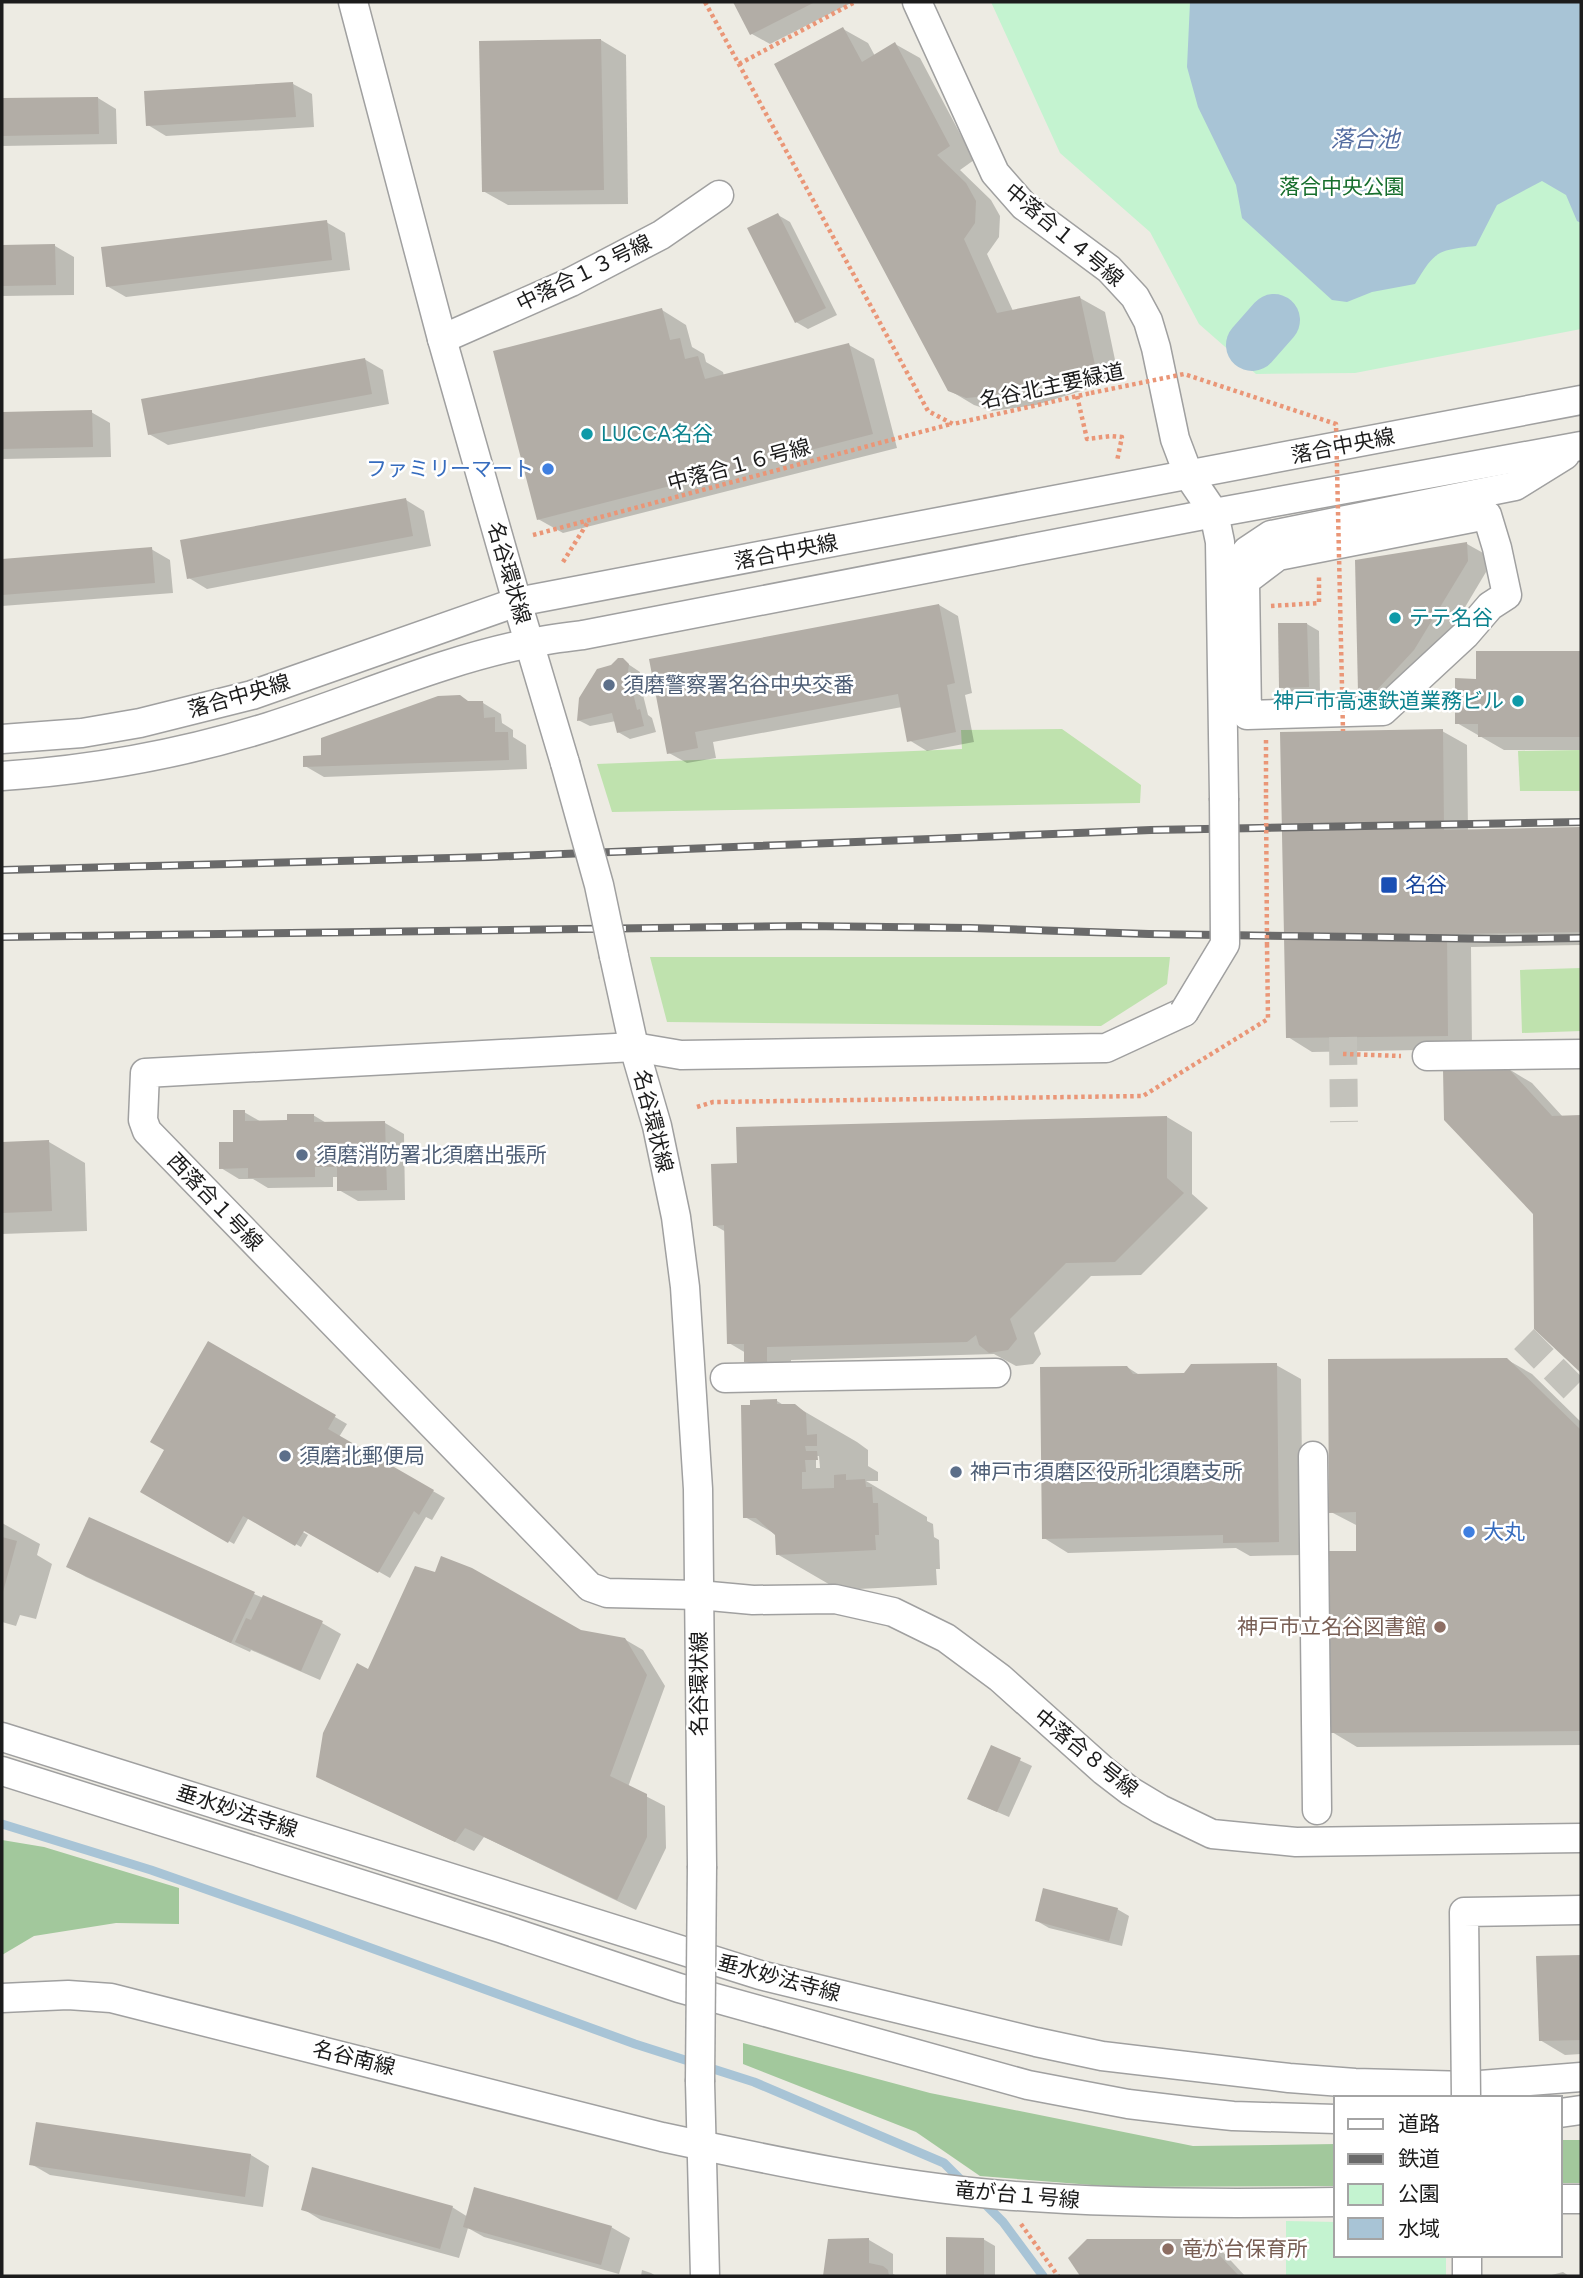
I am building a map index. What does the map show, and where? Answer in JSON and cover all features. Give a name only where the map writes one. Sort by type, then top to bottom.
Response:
[{"type":"street","name":"名谷環状線","points":[[354,2],[442,339],[599,885],[631,1036],[657,1126],[682,1257],[695,1441],[699,1595],[702,1866],[700,2082],[705,2276]]},
{"type":"street","name":"中落合１４号線","points":[[917,2],[995,173],[1024,206],[1109,269],[1135,297],[1148,321],[1175,439],[1189,476],[1214,513]]},
{"type":"street","name":"中落合１３号線","points":[[442,339],[571,282],[661,235],[719,195]]},
{"type":"street","name":"落合中央線","points":[[2,739],[82,733],[140,723],[252,695],[517,602],[1581,401]]},
{"type":"street","name":"落合中央線","points":[[2,776],[147,759],[266,727],[461,661],[529,643],[1580,446]]},
{"type":"street","points":[[1222,580],[1247,551],[1271,535],[1515,486],[1580,446]]},
{"type":"street","points":[[631,1036],[681,1055],[1106,1048],[1184,1012],[1225,944],[1222,580],[1220,542],[1214,513]]},
{"type":"street","points":[[1488,515],[1507,595],[1490,607],[1465,635],[1383,711],[1340,725],[1247,715],[1245,581],[1278,556],[1488,515]]},
{"type":"street","name":"西落合１号線","points":[[631,1036],[145,1073],[143,1120],[147,1131],[581,1580],[590,1587],[607,1593],[699,1595]]},
{"type":"street","points":[[1426,1056],[1581,1054]]},
{"type":"street","points":[[725,1378],[996,1373]]},
{"type":"street","points":[[1313,1456],[1317,1810]]},
{"type":"street","name":"中落合８号線","points":[[699,1595],[753,1600],[835,1600],[893,1612],[919,1623],[946,1638],[1000,1678],[1130,1791],[1212,1834],[1296,1842],[1581,1838]]},
{"type":"street","name":"垂水妙法寺線","points":[[2,1737],[760,1975],[1036,2042],[1102,2056],[1355,2083],[1468,2086],[1581,2077]]},
{"type":"street","name":"垂水妙法寺線","points":[[2,1771],[500,1928],[679,1988],[954,2066],[1028,2085],[1128,2104],[1233,2116],[1334,2119]]},
{"type":"street","points":[[1466,2096],[1464,1912],[1581,1910]]},
{"type":"street","name":"名谷南線","points":[[2,1998],[68,1995],[111,1998],[702,2146]]},
{"type":"street","points":[[1562,2113],[1581,2110]]},
{"type":"street","name":"竜が台１号線","points":[[702,2146],[880,2180],[1000,2195],[1186,2204],[1334,2202]]},
{"type":"street","points":[[1562,2199],[1581,2199]]},
{"type":"street","points":[[1467,2257],[1467,2276]]},
{"type":"path","name":"名谷北主要緑道","points":[[705,2],[928,411],[953,424],[1185,374],[1336,424],[1340,725]]},
{"type":"path","points":[[739,64],[855,2]]},
{"type":"path","points":[[1077,396],[1087,439],[1122,437],[1116,465]]},
{"type":"path","name":"中落合１６号線","points":[[533,535],[953,424]]},
{"type":"path","points":[[563,562],[588,521]]},
{"type":"path","points":[[1265,606],[1319,603],[1319,569]]},
{"type":"path","points":[[1266,795],[1267,945]]},
{"type":"path","points":[[1343,1054],[1426,1056]]},
{"type":"path","points":[[1000,2195],[1058,2276]]},
{"type":"green space","name":"落合中央公園","points":[[991,2],[1581,2],[1581,329],[1355,373],[1256,374],[1199,324],[1150,232],[1060,153]]},
{"type":"green space","points":[[1062,729],[1141,785],[1140,803],[612,812],[597,764],[962,749],[961,730]]},
{"type":"green space","points":[[1581,750],[1581,791],[1520,791],[1518,751]]},
{"type":"green space","points":[[650,957],[1170,957],[1167,984],[1101,1026],[667,1022]]},
{"type":"green space","points":[[1581,968],[1581,1031],[1522,1033],[1520,970]]},
{"type":"green space","points":[[2,1840],[44,1847],[179,1888],[179,1924],[116,1923],[34,1936],[2,1955]]},
{"type":"green space","points":[[743,2043],[930,2093],[1193,2146],[1334,2144],[1334,2186],[1117,2187],[980,2176],[916,2132],[743,2064]]},
{"type":"green space","points":[[1562,2140],[1581,2140],[1581,2183],[1562,2183]]},
{"type":"green space","points":[[1286,2221],[1334,2222],[1334,2257],[1446,2257],[1446,2276],[1286,2276]]},
{"type":"water","name":"落合池","points":[[1190,2],[1581,2],[1581,223],[1577,221],[1566,195],[1542,181],[1497,205],[1476,246],[1438,254],[1415,284],[1372,292],[1347,302],[1332,300],[1242,218],[1236,185],[1198,107],[1187,67]]},
{"type":"building","points":[[733,2],[815,2],[750,35]]},
{"type":"building","points":[[843,27],[862,62],[895,42],[950,146],[937,155],[966,183],[976,201],[975,223],[964,239],[997,313],[1080,296],[1095,365],[989,396],[966,398],[948,391],[774,64]]},
{"type":"building","points":[[601,39],[604,190],[482,192],[479,41]]},
{"type":"building","points":[[293,82],[296,117],[146,126],[144,91]]},
{"type":"building","points":[[98,97],[99,134],[2,136],[2,98]]},
{"type":"building","points":[[778,213],[826,308],[795,323],[747,228]]},
{"type":"building","points":[[327,220],[332,260],[106,287],[101,247]]},
{"type":"building","points":[[55,244],[56,285],[2,286],[2,245]]},
{"type":"building","points":[[662,308],[670,340],[680,338],[685,359],[698,356],[705,379],[849,343],[873,434],[537,520],[493,351]]},
{"type":"building","points":[[365,358],[372,394],[148,435],[141,399]]},
{"type":"building","points":[[92,410],[93,447],[2,449],[2,412]]},
{"type":"building","points":[[406,498],[413,536],[187,579],[180,540]]},
{"type":"building","name":"テテ名谷","points":[[1467,542],[1468,561],[1414,650],[1375,692],[1358,692],[1355,560]]},
{"type":"building","points":[[152,547],[155,583],[2,595],[2,559]]},
{"type":"building","points":[[939,604],[955,683],[947,685],[956,732],[907,742],[898,694],[695,732],[698,748],[667,754],[649,659]]},
{"type":"building","points":[[1278,623],[1307,623],[1309,687],[1279,688]]},
{"type":"building","name":"神戸市高速鉄道業務ビル","points":[[1476,651],[1581,651],[1581,737],[1478,737],[1478,724],[1455,724],[1455,678],[1476,679]]},
{"type":"building","name":"須磨警察署名谷中央交番","points":[[618,658],[623,658],[629,664],[628,671],[637,710],[640,709],[644,726],[617,733],[612,713],[577,721],[579,698],[597,669],[611,665]]},
{"type":"building","points":[[460,695],[468,701],[483,701],[484,718],[495,717],[495,732],[508,732],[509,760],[303,767],[303,756],[321,755],[321,738],[438,696]]},
{"type":"building","points":[[1443,729],[1444,830],[1581,827],[1581,932],[1447,934],[1448,1036],[1286,1038],[1280,732]]},
{"type":"building","points":[[1507,1067],[1552,1116],[1581,1115],[1581,1373],[1534,1329],[1533,1214],[1444,1120],[1443,1069]]},
{"type":"building","name":"須磨消防署北須磨出張所","points":[[233,1110],[245,1110],[245,1121],[287,1120],[287,1114],[314,1114],[314,1122],[385,1121],[387,1190],[337,1191],[337,1167],[315,1167],[315,1177],[248,1178],[248,1168],[219,1169],[219,1142],[233,1142]]},
{"type":"building","points":[[1167,1116],[1167,1178],[1184,1193],[1115,1262],[1066,1263],[1010,1319],[1017,1339],[1008,1350],[989,1353],[979,1345],[976,1335],[967,1342],[767,1347],[767,1362],[744,1362],[744,1344],[727,1344],[724,1225],[713,1226],[711,1164],[737,1163],[736,1127]]},
{"type":"building","points":[[49,1140],[52,1211],[2,1213],[2,1142]]},
{"type":"building","points":[[208,1341],[336,1415],[328,1429],[434,1490],[419,1515],[414,1511],[378,1573],[304,1531],[295,1546],[243,1516],[228,1543],[140,1492],[164,1450],[150,1442]]},
{"type":"building","name":"大丸","points":[[1507,1358],[1581,1430],[1581,1731],[1330,1733],[1329,1551],[1356,1551],[1356,1512],[1329,1513],[1328,1359]]},
{"type":"building","points":[[1277,1363],[1279,1542],[1223,1543],[1223,1535],[1042,1539],[1040,1367],[1127,1366],[1133,1374],[1184,1373],[1191,1364]]},
{"type":"building","points":[[777,1399],[777,1404],[795,1404],[806,1413],[807,1435],[817,1434],[817,1446],[805,1446],[806,1451],[817,1451],[818,1460],[805,1460],[806,1472],[802,1472],[802,1489],[834,1488],[834,1475],[846,1474],[846,1480],[865,1479],[866,1487],[872,1487],[873,1503],[878,1503],[879,1535],[875,1535],[876,1550],[776,1555],[775,1535],[756,1518],[743,1518],[741,1405],[750,1405],[750,1400]]},
{"type":"building","points":[[89,1517],[255,1592],[231,1643],[66,1567]]},
{"type":"building","points":[[2,1537],[17,1541],[3,1592],[2,1592]]},
{"type":"building","points":[[441,1556],[472,1568],[581,1630],[625,1638],[647,1675],[610,1776],[647,1794],[647,1837],[617,1900],[465,1828],[455,1842],[316,1777],[323,1733],[357,1663],[368,1669],[415,1566],[435,1572]]},
{"type":"building","points":[[263,1595],[323,1621],[301,1671],[235,1642],[246,1618],[251,1620]]},
{"type":"building","points":[[991,1745],[1021,1758],[997,1812],[967,1799]]},
{"type":"building","points":[[1043,1888],[1118,1908],[1109,1941],[1035,1921]]},
{"type":"building","points":[[1581,1955],[1581,2040],[1539,2041],[1536,1956]]},
{"type":"building","points":[[36,2122],[251,2154],[245,2197],[29,2165]]},
{"type":"building","points":[[312,2167],[453,2206],[440,2249],[301,2210]]},
{"type":"building","points":[[474,2187],[612,2226],[601,2265],[463,2227]]},
{"type":"building","points":[[946,2237],[984,2238],[984,2276],[946,2276]]},
{"type":"building","points":[[869,2238],[869,2263],[883,2266],[888,2270],[889,2276],[823,2276],[828,2239]]},
{"type":"building","points":[[1087,2239],[1204,2239],[1239,2276],[1080,2276],[1068,2258]]},
{"type":"waterway","points":[[1252,345],[1274,320]]},
{"type":"waterway","points":[[2,1824],[151,1870],[635,2044],[754,2082],[944,2163],[965,2184]]},
{"type":"waterway","points":[[980,2199],[1003,2222],[1043,2276]]},
{"type":"tunnel","points":[[1343,1037],[1344,1122]]},
{"type":"tunnel","points":[[1524,1339],[1581,1396]]},
{"type":"railway","points":[[2,870],[488,857],[1151,830],[1581,822]]},
{"type":"railway","points":[[2,937],[805,926],[1149,934],[1581,938]]},
{"type":"place","name":"LUCCA名谷","points":[[587,434]]},
{"type":"place","name":"ファミリーマート","points":[[548,469]]},
{"type":"place","name":"テテ名谷","points":[[1395,618]]},
{"type":"place","name":"須磨警察署名谷中央交番","points":[[609,685]]},
{"type":"place","name":"神戸市高速鉄道業務ビル","points":[[1518,701]]},
{"type":"place","name":"名谷","points":[[1389,885]]},
{"type":"place","name":"須磨消防署北須磨出張所","points":[[302,1155]]},
{"type":"place","name":"須磨北郵便局","points":[[285,1456]]},
{"type":"place","name":"神戸市須磨区役所北須磨支所","points":[[956,1472]]},
{"type":"place","name":"大丸","points":[[1469,1532]]},
{"type":"place","name":"神戸市立名谷図書館","points":[[1440,1627]]},
{"type":"place","name":"竜が台保育所","points":[[1168,2249]]}]
